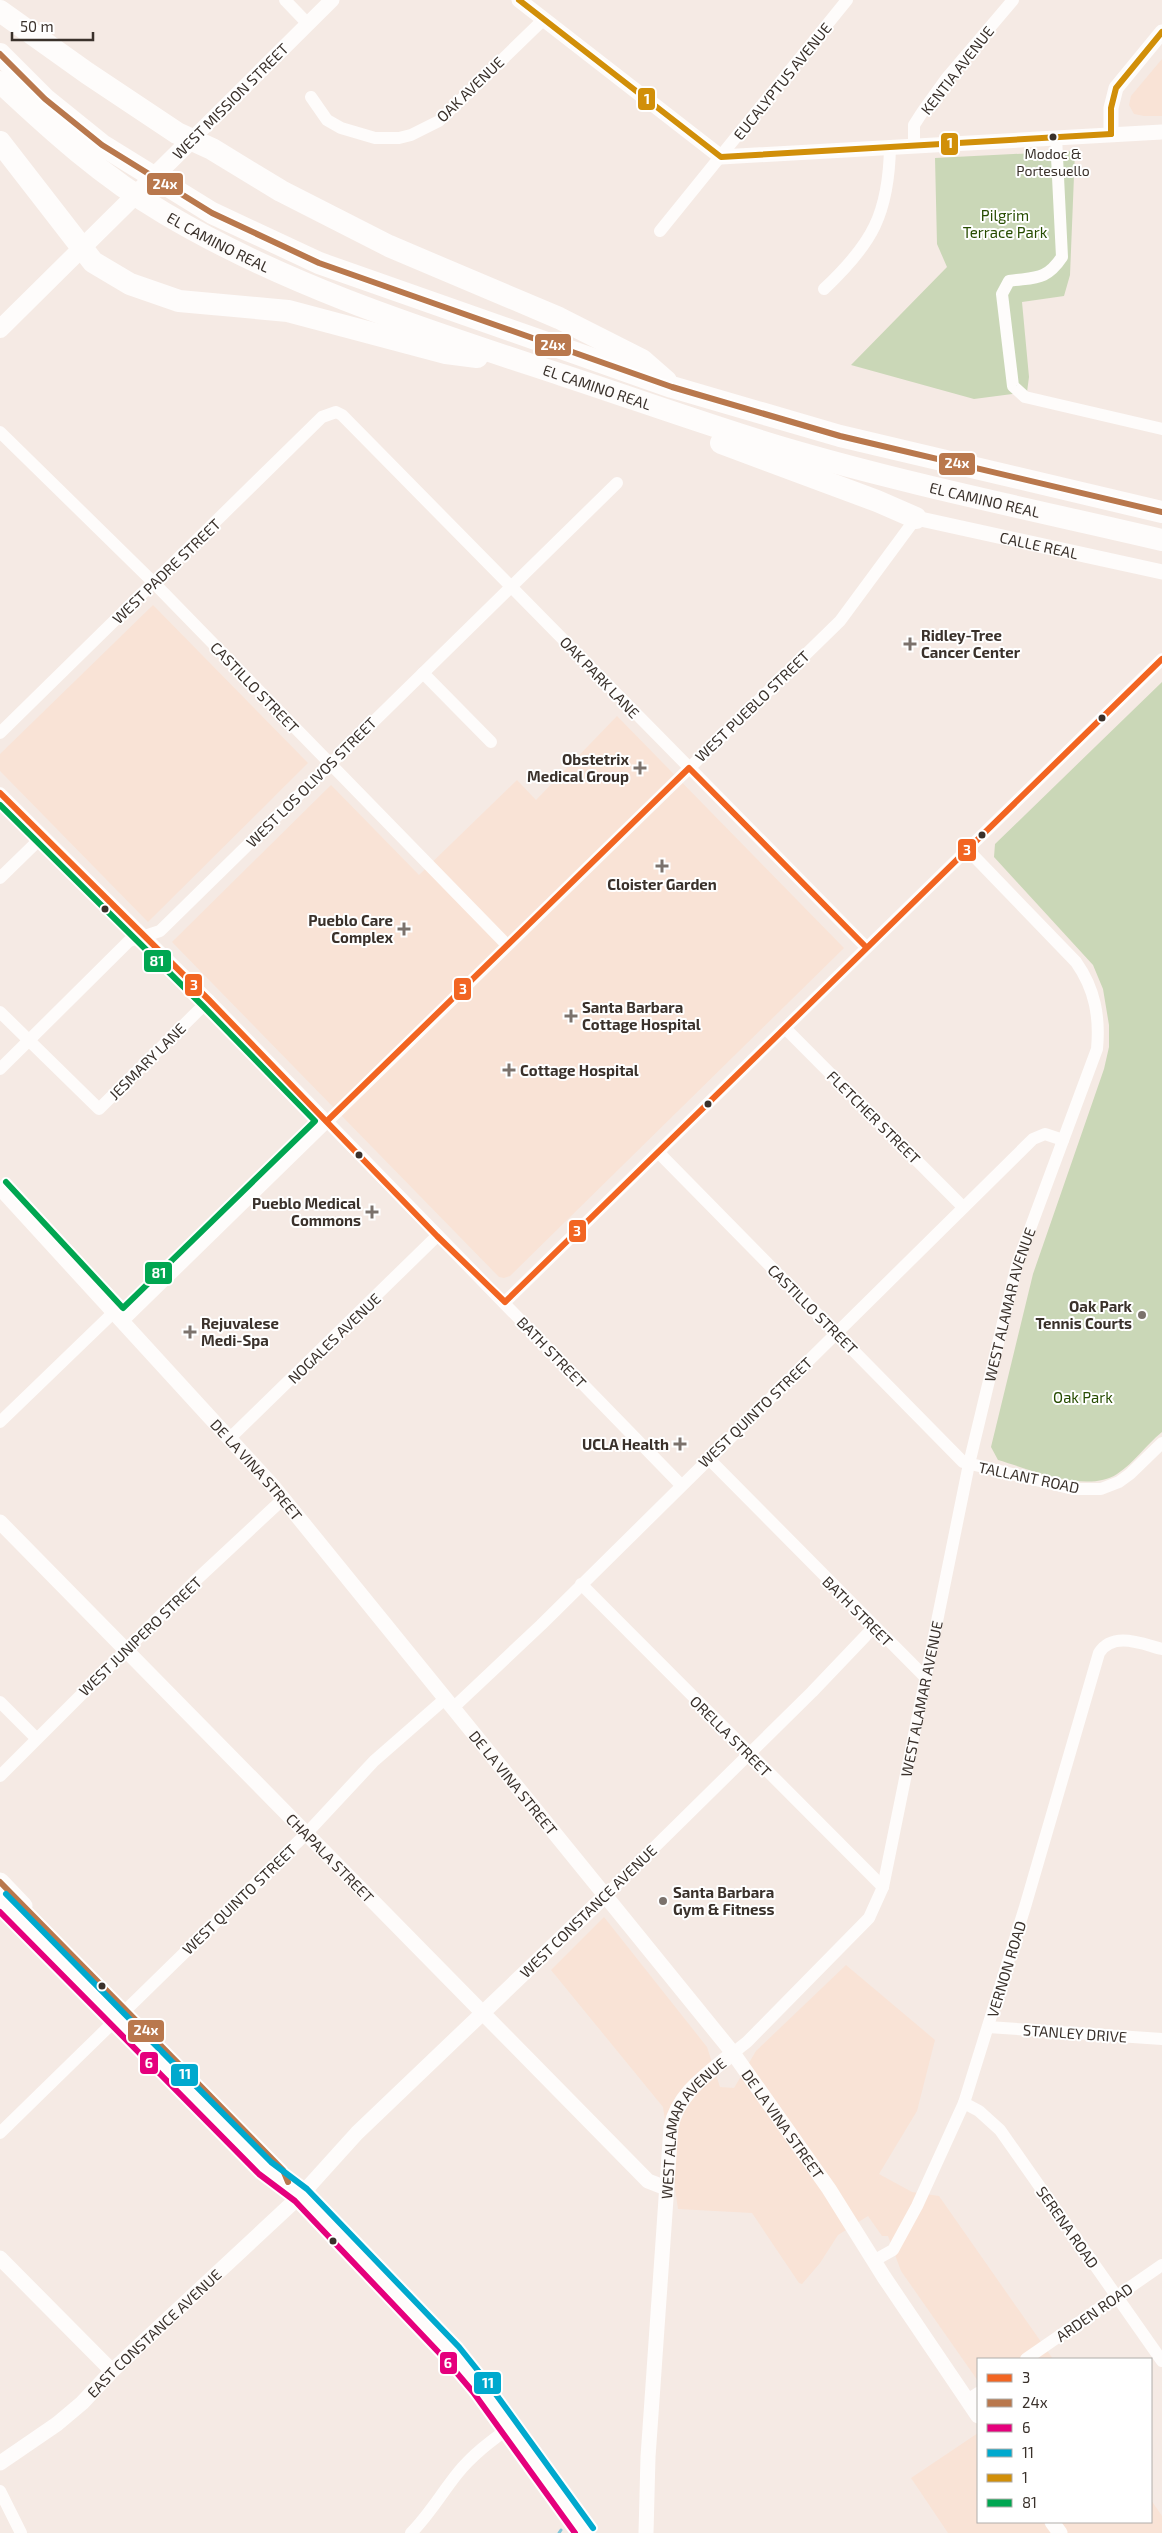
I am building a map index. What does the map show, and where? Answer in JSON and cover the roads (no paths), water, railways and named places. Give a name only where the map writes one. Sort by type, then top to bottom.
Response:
[{"type":"highway","points":[[0,11],[87,73],[177,133],[192,139],[281,191],[348,226],[559,318],[642,360],[672,387]]},
{"type":"highway","name":"EL CAMINO REAL","points":[[0,54],[27,82],[83,130],[128,160],[182,194],[247,231],[319,264],[672,387],[840,436],[1162,512]]},
{"type":"highway","name":"EL CAMINO REAL","points":[[0,82],[47,126],[111,177],[163,212],[249,258],[321,291],[524,363],[770,444],[833,461],[1162,540]]},
{"type":"highway","points":[[0,142],[93,262],[130,284],[179,301],[288,311],[446,353],[524,363]]},
{"type":"highway","points":[[602,389],[698,434],[878,501],[916,518]]},
{"type":"main road","name":"WEST MISSION STREET","points":[[0,329],[60,272],[81,248],[192,139]]},
{"type":"main road","points":[[0,1882],[274,2176],[294,2188],[435,2334],[480,2387],[586,2533]]},
{"type":"main road","points":[[0,1900],[122,2013]]},
{"type":"street","points":[[285,0],[308,24]]},
{"type":"street","name":"WEST MISSION STREET","points":[[192,139],[332,0]]},
{"type":"street","points":[[519,0],[720,157],[1162,132]]},
{"type":"street","name":"EUCALYPTUS AVENUE","points":[[660,231],[847,0]]},
{"type":"street","name":"KENTIA AVENUE","points":[[914,145],[914,125],[923,111],[946,79],[1013,0]]},
{"type":"street","name":"OAK AVENUE","points":[[311,97],[327,120],[348,131],[387,139],[412,135],[439,121],[544,19]]},
{"type":"street","points":[[1111,134],[1111,108],[1116,88],[1162,32]]},
{"type":"street","points":[[1056,137],[1062,257],[1054,270],[1047,275],[1009,281],[1004,286],[1002,294],[1013,386],[1024,397],[1162,428]]},
{"type":"street","points":[[824,289],[850,264],[868,241],[878,222],[886,185],[890,146]]},
{"type":"street","name":"WEST PADRE STREET","points":[[0,733],[322,418],[332,412]]},
{"type":"street","name":"OAK PARK LANE","points":[[332,412],[342,415],[866,947]]},
{"type":"street","name":"CASTILLO STREET","points":[[0,432],[154,583],[507,945]]},
{"type":"street","name":"WEST LOS OLIVOS STREET","points":[[0,1069],[130,941],[160,931],[617,483]]},
{"type":"street","name":"CALLE REAL","points":[[916,518],[1162,572]]},
{"type":"street","name":"WEST PUEBLO STREET","points":[[0,1422],[118,1316],[327,1121],[840,621],[916,518]]},
{"type":"street","points":[[505,1302],[1162,659]]},
{"type":"street","points":[[423,673],[491,742]]},
{"type":"street","name":"BATH STREET","points":[[0,793],[209,1000],[437,1236],[505,1302],[681,1484]]},
{"type":"street","points":[[0,878],[43,836]]},
{"type":"street","name":"WEST ALAMAR AVENUE","points":[[646,2533],[650,2419],[666,2188],[674,2113],[681,2100],[696,2084],[747,2042],[869,1918],[877,1905],[883,1887],[969,1464],[1017,1264],[1097,1049],[1098,1016],[1092,991],[1076,962],[967,849]]},
{"type":"street","name":"JESMARY LANE","points":[[0,1012],[100,1109],[209,1000]]},
{"type":"street","name":"FLETCHER STREET","points":[[785,1028],[963,1207]]},
{"type":"street","name":"WEST QUINTO STREET","points":[[0,2133],[306,1834],[374,1761],[450,1702],[581,1584],[963,1207],[1038,1136],[1045,1134],[1063,1140]]},
{"type":"street","name":"CASTILLO STREET","points":[[659,1153],[958,1458],[969,1464]]},
{"type":"street","name":"DE LA VINA STREET","points":[[0,1188],[230,1438],[283,1500],[450,1702],[733,2053],[846,2215],[875,2260],[973,2397],[977,2412]]},
{"type":"street","name":"NOGALES AVENUE","points":[[230,1438],[437,1236]]},
{"type":"street","name":"TALLANT ROAD","points":[[969,1464],[1073,1489],[1101,1489],[1119,1482],[1130,1474],[1162,1443]]},
{"type":"street","name":"BATH STREET","points":[[708,1458],[926,1678]]},
{"type":"street","name":"WEST JUNIPERO STREET","points":[[0,1776],[126,1650],[283,1500]]},
{"type":"street","name":"CHAPALA STREET","points":[[0,1522],[648,2181],[666,2188]]},
{"type":"street","name":"ORELLA STREET","points":[[581,1584],[748,1754],[883,1887]]},
{"type":"street","name":"WEST CONSTANCE AVENUE","points":[[294,2188],[371,2120],[484,2014],[874,1627]]},
{"type":"street","name":"VERNON ROAD","points":[[875,2260],[893,2250],[918,2206],[964,2103],[1097,1658],[1102,1648],[1117,1640],[1162,1648]]},
{"type":"street","points":[[0,1702],[36,1738]]},
{"type":"street","name":"STANLEY DRIVE","points":[[988,2027],[1162,2039]]},
{"type":"street","name":"SERENA ROAD","points":[[964,2103],[979,2111],[1000,2130],[1162,2361]]},
{"type":"street","name":"EAST CONSTANCE AVENUE","points":[[0,2463],[57,2424],[82,2403],[294,2188]]},
{"type":"street","points":[[0,2258],[112,2371]]},
{"type":"street","name":"ARDEN ROAD","points":[[1027,2358],[1162,2265]]},
{"type":"street","points":[[411,2533],[458,2473],[486,2445],[510,2427]]},
{"type":"street","points":[[0,2492],[21,2533]]},
{"type":"place","name":"Modoc & Portesuello","points":[[1053,137]]},
{"type":"place","name":"Ridley-Tree Cancer Center","points":[[910,644]]},
{"type":"place","name":"Obstetrix Medical Group","points":[[640,768]]},
{"type":"place","name":"Cloister Garden","points":[[662,866]]},
{"type":"place","name":"Pueblo Care Complex","points":[[404,929]]},
{"type":"place","name":"Santa Barbara Cottage Hospital","points":[[571,1016]]},
{"type":"place","name":"Cottage Hospital","points":[[509,1070]]},
{"type":"place","name":"Pueblo Medical Commons","points":[[372,1212]]},
{"type":"place","name":"Oak Park Tennis Courts","points":[[1142,1315]]},
{"type":"place","name":"Rejuvalese Medi-Spa","points":[[190,1332]]},
{"type":"place","name":"UCLA Health","points":[[680,1444]]},
{"type":"place","name":"Santa Barbara Gym & Fitness","points":[[663,1901]]},
{"type":"park label","name":"Pilgrim Terrace Park","points":[[1005,224]]},
{"type":"park label","name":"Oak Park","points":[[1083,1397]]}]
